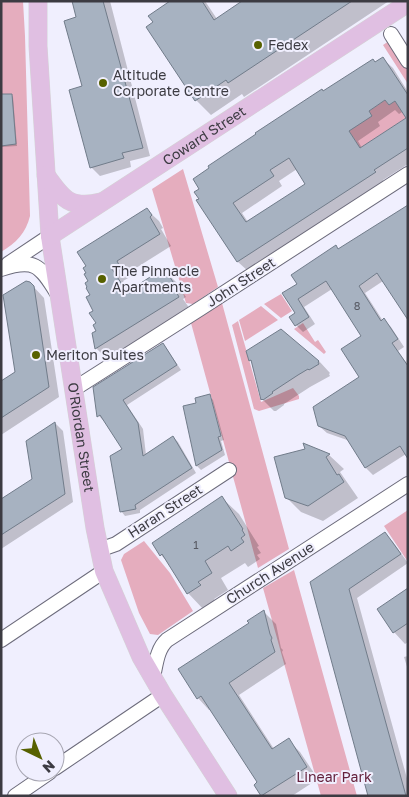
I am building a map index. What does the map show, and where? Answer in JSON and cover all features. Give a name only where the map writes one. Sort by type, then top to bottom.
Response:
[{"type":"main road","name":"O'Riordan Street","points":[[28,1],[38,46]]},
{"type":"main road","name":"O'Riordan Street","points":[[38,1],[38,46],[50,236],[95,528],[104,571],[141,657],[163,695],[228,796]]},
{"type":"main road","name":"Coward Street","points":[[50,236],[408,4]]},
{"type":"main road","points":[[46,175],[62,196],[73,203],[87,205],[106,201]]},
{"type":"street","points":[[391,34],[408,61]]},
{"type":"street","name":"John Street","points":[[74,389],[408,174]]},
{"type":"street","name":"Coward Street","points":[[1,269],[50,236]]},
{"type":"street","points":[[1,269],[16,265],[28,264],[33,266],[44,274],[59,296]]},
{"type":"street","name":"Haran Street","points":[[99,550],[116,544],[229,470]]},
{"type":"street","name":"Church Avenue","points":[[153,677],[158,653],[163,643],[408,484]]},
{"type":"street","points":[[1,640],[104,571]]},
{"type":"street","points":[[65,761],[163,695]]},
{"type":"street","points":[[15,796],[35,782]]},
{"type":"green space","points":[[1,1],[23,1],[30,216],[26,228],[20,237],[1,252]]},
{"type":"green space","points":[[398,35],[408,50],[408,84],[383,45]]},
{"type":"green space","points":[[385,100],[389,105],[395,101],[406,118],[360,148],[349,131],[369,111]]},
{"type":"green space","points":[[183,169],[218,287],[193,304],[186,303],[152,189]]},
{"type":"green space","points":[[281,294],[292,311],[281,318],[264,304]]},
{"type":"green space","points":[[222,303],[289,549],[258,568],[191,323]]},
{"type":"green space","points":[[261,306],[278,320],[245,341],[239,320]]},
{"type":"green space","points":[[238,321],[261,402],[293,388],[299,399],[259,411],[254,409],[232,325]]},
{"type":"green space","points":[[303,323],[315,342],[318,340],[326,352],[324,354],[294,329]]},
{"type":"green space","points":[[408,510],[408,562],[384,526]]},
{"type":"green space","points":[[144,541],[170,573],[193,611],[158,635],[150,634],[139,613],[121,560],[124,554]]},
{"type":"green space","name":"Linear Park","points":[[294,570],[357,796],[321,796],[263,588]]},
{"type":"building","name":"Altitude Corporate Centre","points":[[72,1],[103,1],[143,148],[122,153],[124,158],[90,168],[69,90],[82,86],[64,21],[76,17]]},
{"type":"building","points":[[170,1],[202,1],[214,20],[242,1],[352,1],[228,83],[226,80],[195,101],[146,27],[153,22],[148,16]]},
{"type":"building","points":[[383,57],[408,95],[408,148],[374,170],[376,172],[237,262],[196,200],[199,199],[194,192],[199,189],[193,179],[209,168],[208,166],[255,133],[322,89],[323,91],[373,59],[375,62]],"holes":[[[385,100],[389,105],[395,101],[406,118],[360,148],[349,131],[372,116],[369,111]],[[289,158],[305,184],[246,222],[233,203],[274,176],[270,170]]]},
{"type":"building","points":[[1,94],[12,94],[16,144],[1,146]]},
{"type":"building","points":[[408,205],[408,320],[377,273],[359,286],[381,321],[384,318],[398,339],[392,343],[408,366],[408,459],[400,446],[365,468],[345,436],[318,426],[313,407],[359,377],[341,349],[361,336],[326,281],[298,299],[309,317],[295,326],[289,317],[295,313],[282,293],[297,284],[291,275],[336,245],[338,249]]},
{"type":"building","name":"The Pinnacle Apartments","points":[[147,208],[160,234],[117,261],[119,265],[112,269],[127,292],[164,268],[175,285],[173,286],[179,297],[95,349],[92,333],[96,331],[93,325],[96,323],[89,313],[93,311],[86,297],[90,295],[85,283],[88,281],[83,268],[86,266],[77,252]]},
{"type":"building","points":[[26,281],[34,286],[49,387],[1,418],[1,381],[15,372],[3,295]]},
{"type":"building","points":[[281,329],[319,361],[319,364],[298,375],[261,400],[251,360],[249,361],[246,351]]},
{"type":"building","points":[[163,343],[177,365],[123,400],[138,423],[143,456],[173,436],[192,468],[135,505],[136,509],[120,512],[110,456],[122,449],[100,415],[97,417],[93,387]]},
{"type":"building","points":[[210,394],[221,436],[218,437],[222,450],[196,466],[183,406],[196,403],[195,398]]},
{"type":"building","points":[[55,422],[65,494],[1,535],[1,499],[32,479],[26,441]]},
{"type":"building","points":[[303,443],[330,454],[326,457],[337,475],[339,474],[344,482],[308,506],[285,498],[274,457],[305,449]]},
{"type":"building","points":[[222,496],[243,529],[245,535],[241,538],[244,542],[231,551],[228,546],[205,561],[212,573],[198,582],[201,585],[187,594],[162,554],[160,556],[152,543]]},
{"type":"building","points":[[385,532],[401,554],[349,589],[406,796],[368,796],[310,582]]},
{"type":"building","points":[[408,588],[408,623],[393,633],[377,609]]},
{"type":"building","points":[[264,610],[275,652],[229,683],[272,749],[289,738],[307,767],[261,796],[254,785],[257,782],[201,696],[197,699],[178,669],[249,623],[247,621]]},
{"type":"place","name":"Fedex","points":[[258,45]]},
{"type":"place","name":"Altitude Corporate Centre","points":[[103,83]]},
{"type":"place","name":"The Pinnacle Apartments","points":[[102,279]]},
{"type":"place","name":"Meriton Suites","points":[[36,355]]}]
